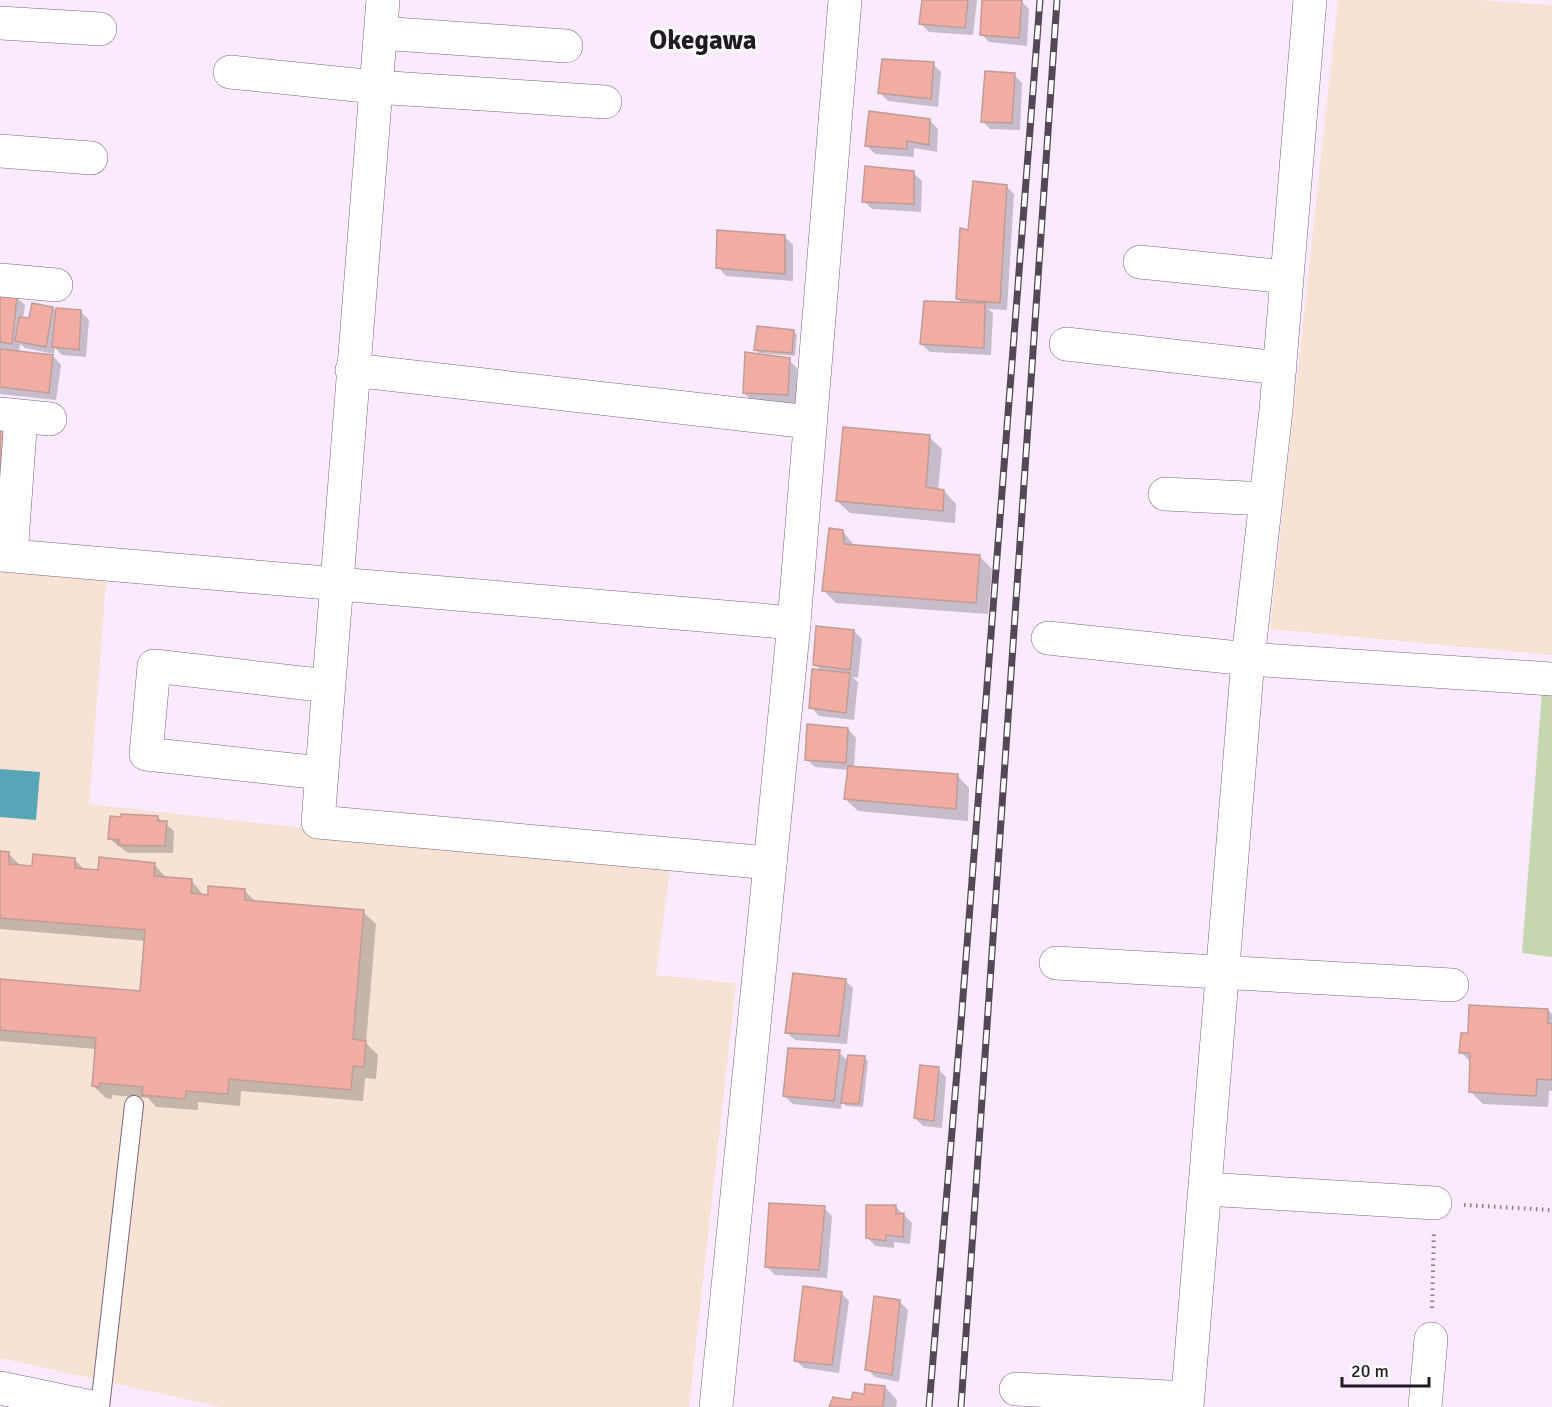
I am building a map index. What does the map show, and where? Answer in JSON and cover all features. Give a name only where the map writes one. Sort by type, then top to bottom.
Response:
[{"type":"street","points":[[383,0],[318,822],[770,863]]},
{"type":"street","points":[[716,1407],[794,623],[845,0]]},
{"type":"street","points":[[1016,1389],[1187,1402],[1248,659],[1280,368],[1310,0]]},
{"type":"street","points":[[0,23],[100,29]]},
{"type":"street","points":[[380,33],[566,46]]},
{"type":"street","points":[[230,72],[375,87],[605,102]]},
{"type":"street","points":[[0,152],[91,158]]},
{"type":"street","points":[[1140,262],[1287,277]]},
{"type":"street","points":[[0,280],[56,285]]},
{"type":"street","points":[[1066,344],[1280,368]]},
{"type":"street","points":[[352,370],[809,422]]},
{"type":"street","points":[[24,416],[6,556],[794,623]]},
{"type":"street","points":[[1165,494],[1266,499]]},
{"type":"street","points":[[1048,638],[1248,659],[1552,679]]},
{"type":"street","points":[[321,773],[146,754],[154,666],[328,686]]},
{"type":"street","points":[[1056,963],[1452,985]]},
{"type":"street","points":[[1205,1189],[1435,1203]]},
{"type":"street","points":[[1425,1407],[1431,1339]]},
{"type":"street","points":[[0,1388],[91,1407]]},
{"type":"lane","points":[[100,1407],[134,1105]]},
{"type":"path","points":[[1431,1339],[1435,1203],[1552,1210]]},
{"type":"shaded area","points":[[1338,0],[1474,0],[1552,5],[1552,655],[1270,629]]},
{"type":"shaded area","points":[[0,565],[107,571],[89,804],[670,869],[656,975],[736,983],[689,1407],[221,1407],[0,1358]]},
{"type":"green space","points":[[1543,678],[1552,679],[1552,957],[1522,953]]},
{"type":"water","points":[[0,769],[40,772],[36,820],[0,817]]},
{"type":"building","points":[[922,0],[968,0],[965,28],[919,24]]},
{"type":"building","points":[[982,0],[1022,0],[1019,38],[980,35]]},
{"type":"building","points":[[882,59],[934,62],[931,99],[878,93]]},
{"type":"building","points":[[985,71],[1015,73],[1012,123],[981,122]]},
{"type":"building","points":[[869,111],[930,119],[929,145],[907,141],[907,149],[865,146]]},
{"type":"building","points":[[865,166],[914,171],[914,204],[862,202]]},
{"type":"building","points":[[973,181],[1007,185],[1000,303],[956,299],[960,228],[968,230]]},
{"type":"building","points":[[717,230],[785,235],[785,274],[716,268]]},
{"type":"building","points":[[0,294],[17,296],[12,344],[0,342]]},
{"type":"building","points":[[924,301],[985,303],[984,348],[920,344]]},
{"type":"building","points":[[32,303],[53,307],[46,347],[15,341],[19,317],[29,318]]},
{"type":"building","points":[[56,308],[81,310],[79,350],[52,347]]},
{"type":"building","points":[[757,326],[794,330],[792,353],[754,350]]},
{"type":"building","points":[[0,349],[53,355],[49,393],[0,387]]},
{"type":"building","points":[[745,352],[790,358],[788,395],[743,393]]},
{"type":"building","points":[[0,426],[9,427],[6,468],[0,468]]},
{"type":"building","points":[[843,427],[930,435],[926,487],[944,490],[943,511],[836,501]]},
{"type":"building","points":[[829,528],[843,530],[844,544],[980,555],[976,603],[822,591]]},
{"type":"building","points":[[816,626],[854,630],[850,670],[813,665]]},
{"type":"building","points":[[812,669],[850,673],[846,713],[809,708]]},
{"type":"building","points":[[807,724],[848,728],[846,763],[805,760]]},
{"type":"building","points":[[848,766],[958,774],[956,809],[844,799]]},
{"type":"building","points":[[121,814],[158,816],[158,821],[167,821],[165,846],[118,845],[119,840],[108,839],[110,816],[121,817]]},
{"type":"building","points":[[0,851],[9,852],[9,864],[32,866],[33,854],[75,858],[75,868],[98,870],[99,857],[155,863],[154,876],[192,879],[191,893],[208,895],[208,886],[245,889],[245,900],[364,910],[353,1039],[366,1041],[364,1067],[353,1066],[351,1090],[229,1079],[228,1094],[186,1091],[185,1099],[142,1095],[143,1087],[100,1083],[99,1087],[92,1086],[96,1038],[0,1030],[0,979],[140,991],[145,930],[0,918]]},
{"type":"building","points":[[793,973],[846,979],[839,1036],[785,1033]]},
{"type":"building","points":[[1469,1005],[1548,1009],[1548,1023],[1552,1024],[1552,1080],[1537,1079],[1536,1096],[1469,1092],[1470,1053],[1459,1053],[1461,1033],[1468,1033]]},
{"type":"building","points":[[788,1048],[840,1050],[834,1101],[783,1096]]},
{"type":"building","points":[[848,1055],[865,1056],[859,1104],[841,1103]]},
{"type":"building","points":[[920,1065],[939,1067],[934,1121],[914,1118]]},
{"type":"building","points":[[769,1203],[825,1206],[819,1270],[765,1267]]},
{"type":"building","points":[[866,1205],[896,1205],[896,1214],[904,1213],[903,1237],[886,1235],[886,1241],[866,1238]]},
{"type":"building","points":[[803,1286],[842,1292],[832,1365],[794,1361]]},
{"type":"building","points":[[874,1296],[900,1300],[892,1375],[865,1370]]},
{"type":"building","points":[[865,1384],[885,1386],[883,1407],[829,1407],[833,1397],[851,1400],[853,1392],[864,1394]]},
{"type":"railway","points":[[929,1407],[1040,0]]},
{"type":"railway","points":[[961,1407],[1057,0]]},
{"type":"district","name":"Okegawa","points":[[703,40]]}]
